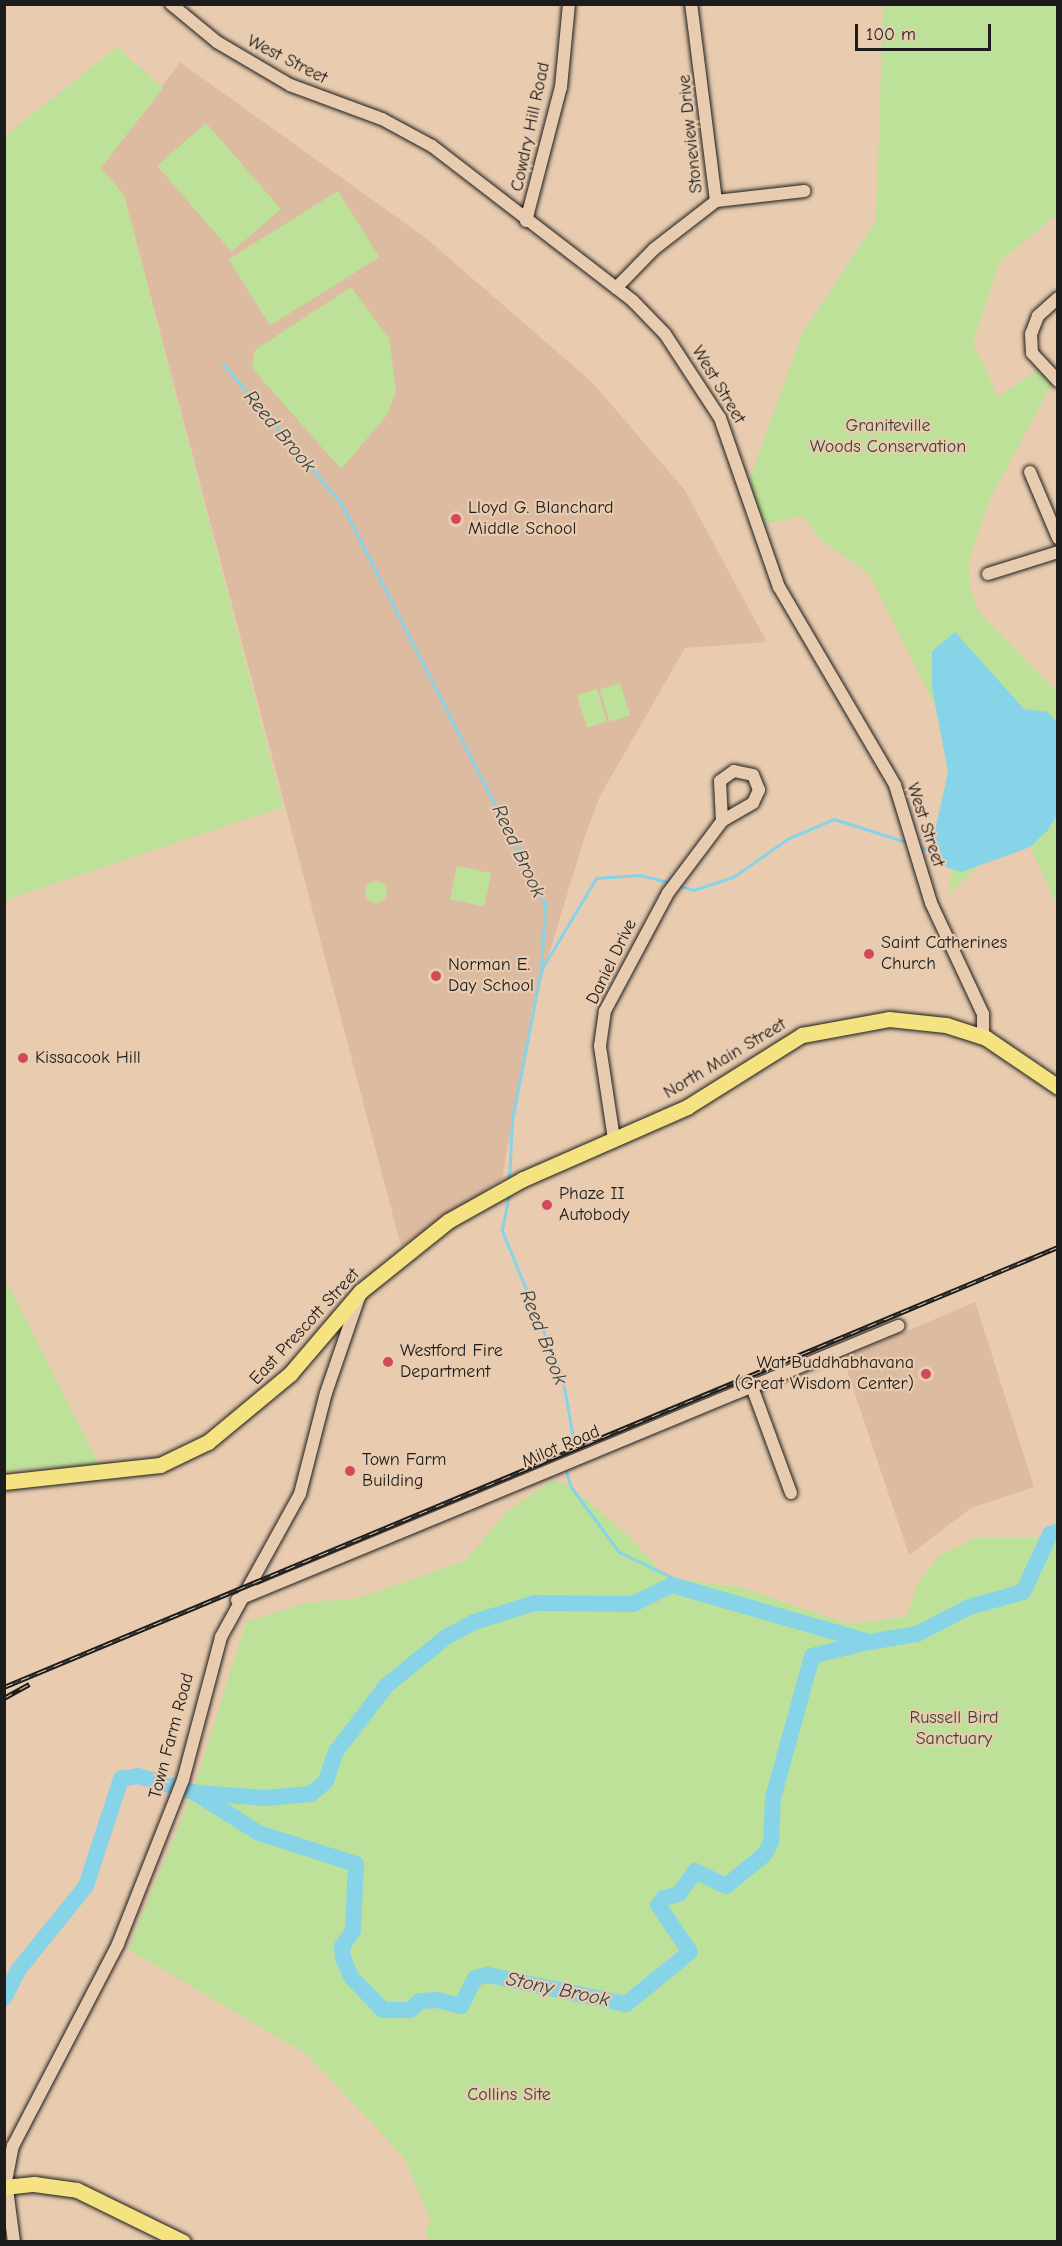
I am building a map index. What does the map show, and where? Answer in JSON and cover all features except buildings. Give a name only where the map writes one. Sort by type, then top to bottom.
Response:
[{"type":"main road","name":"North Main Street","points":[[614,1139],[687,1107],[776,1047],[817,1031],[889,1019],[946,1025],[983,1036],[1058,1087]]},
{"type":"main road","name":"East Prescott Street","points":[[4,1482],[120,1473],[191,1452],[258,1405],[361,1291],[448,1221],[509,1186],[614,1139]]},
{"type":"main road","points":[[6,2187],[34,2184],[77,2190],[183,2241]]},
{"type":"street","name":"West Street","points":[[171,4],[217,42],[290,85],[382,119],[432,146],[526,221],[616,288],[665,334],[720,418],[769,567],[895,785],[931,903],[983,1014],[983,1036]]},
{"type":"street","name":"Cowdry Hill Road","points":[[526,221],[561,87],[569,4]]},
{"type":"street","name":"Stoneview Drive","points":[[616,288],[654,249],[716,201],[691,4]]},
{"type":"street","points":[[716,201],[804,191]]},
{"type":"street","points":[[1058,298],[1038,316],[1031,334],[1032,353],[1058,381]]},
{"type":"street","points":[[1030,472],[1058,538]]},
{"type":"street","points":[[988,574],[1058,552]]},
{"type":"street","name":"Daniel Drive","points":[[614,1139],[600,1046],[605,1011],[668,893],[722,821]]},
{"type":"street","name":"Town Farm Road","points":[[14,2241],[6,2187],[13,2146],[109,1963],[183,1780],[208,1674],[237,1600],[300,1494],[326,1393],[361,1291]]},
{"type":"street","name":"Milot Road","points":[[237,1600],[898,1326]]},
{"type":"street","points":[[752,1387],[791,1493]]},
{"type":"shaded area","name":"Lloyd G. Blanchard Middle School","points":[[180,62],[427,239],[592,382],[684,489],[767,642],[685,648],[600,796],[584,839],[532,1010],[502,1179],[401,1246],[124,195],[101,168]]},
{"type":"shaded area","points":[[975,1302],[1034,1487],[971,1508],[909,1555],[843,1358]]},
{"type":"green space","name":"Graniteville Woods Conservation","points":[[883,5],[1057,5],[1057,215],[1000,261],[973,342],[998,397],[1041,367],[1054,380],[989,501],[969,560],[969,584],[979,612],[1057,692],[1057,906],[1020,824],[948,895],[967,770],[869,574],[820,539],[802,515],[755,527],[745,490],[803,332],[876,221]]},
{"type":"green space","points":[[117,47],[163,88],[101,168],[124,195],[283,807],[5,900],[5,136]]},
{"type":"green space","points":[[206,123],[281,209],[232,252],[157,166]]},
{"type":"green space","points":[[338,191],[379,257],[270,326],[229,259]]},
{"type":"green space","points":[[351,287],[389,338],[396,391],[387,415],[341,469],[252,368],[255,350]]},
{"type":"green space","points":[[620,683],[630,716],[610,722],[600,689]]},
{"type":"green space","points":[[597,689],[607,722],[587,728],[577,695]]},
{"type":"green space","points":[[457,866],[491,873],[484,907],[450,899]]},
{"type":"green space","points":[[376,881],[384,884],[387,892],[384,900],[376,903],[368,900],[365,892],[368,884]]},
{"type":"green space","points":[[5,1279],[99,1464],[5,1471]]},
{"type":"green space","points":[[553,1480],[571,1487],[631,1538],[667,1578],[740,1587],[849,1624],[906,1617],[918,1583],[939,1556],[975,1538],[1057,1538],[1057,2241],[430,2241],[424,2229],[431,2222],[404,2157],[306,2054],[128,1949],[193,1791],[246,1622],[303,1603],[359,1598],[466,1560],[507,1511]]},
{"type":"water","points":[[955,632],[1024,709],[1048,712],[1058,724],[1057,815],[1048,830],[1030,847],[962,872],[946,867],[934,835],[948,772],[932,688],[932,651]]},
{"type":"waterway","name":"Reed Brook","points":[[223,364],[341,503],[545,903],[541,970],[512,1120],[509,1182]]},
{"type":"waterway","points":[[677,885],[693,890],[733,877],[789,838],[834,819],[909,843]]},
{"type":"waterway","points":[[918,846],[942,856]]},
{"type":"waterway","points":[[543,967],[596,878],[640,875],[671,883]]},
{"type":"waterway","name":"Reed Brook","points":[[509,1194],[502,1231],[562,1376],[573,1438]]},
{"type":"waterway","points":[[566,1471],[571,1487],[619,1552],[690,1586]]},
{"type":"waterway","name":"Stony Brook","points":[[4,1998],[19,1969],[86,1886],[121,1779],[138,1776],[197,1793],[265,1798],[311,1794],[326,1781],[335,1753],[386,1686],[446,1637],[474,1622],[535,1603],[633,1604],[672,1585],[869,1642],[917,1634],[969,1607],[1023,1592],[1050,1534],[1058,1531]]},
{"type":"waterway","name":"Stony Brook","points":[[197,1794],[259,1833],[356,1864],[353,1931],[342,1947],[343,1958],[352,1978],[383,2010],[410,2010],[420,2001],[437,2000],[461,2006],[475,1978],[488,1975],[626,2004],[690,1952],[658,1905],[664,1898],[679,1894],[695,1871],[726,1886],[764,1855],[771,1842],[773,1798],[812,1656],[868,1642]]},
{"type":"railway","points":[[4,1687],[1058,1247]]},
{"type":"railway","points":[[4,1698],[29,1684]]},
{"type":"place","name":"Lloyd G. Blanchard Middle School","points":[[456,519]]},
{"type":"place","name":"Saint Catherines Church","points":[[869,954]]},
{"type":"place","name":"Norman E. Day School","points":[[436,976]]},
{"type":"place","name":"Kissacook Hill","points":[[23,1058]]},
{"type":"place","name":"Phaze II Autobody","points":[[547,1205]]},
{"type":"place","name":"Westford Fire Department","points":[[388,1362]]},
{"type":"place","name":"Wat Buddhabhavana (Great Wisdom Center)","points":[[926,1374]]},
{"type":"place","name":"Town Farm Building","points":[[350,1471]]},
{"type":"park label","name":"Russell Bird Sanctuary","points":[[954,1729]]},
{"type":"park label","name":"Collins Site","points":[[509,2095]]}]
